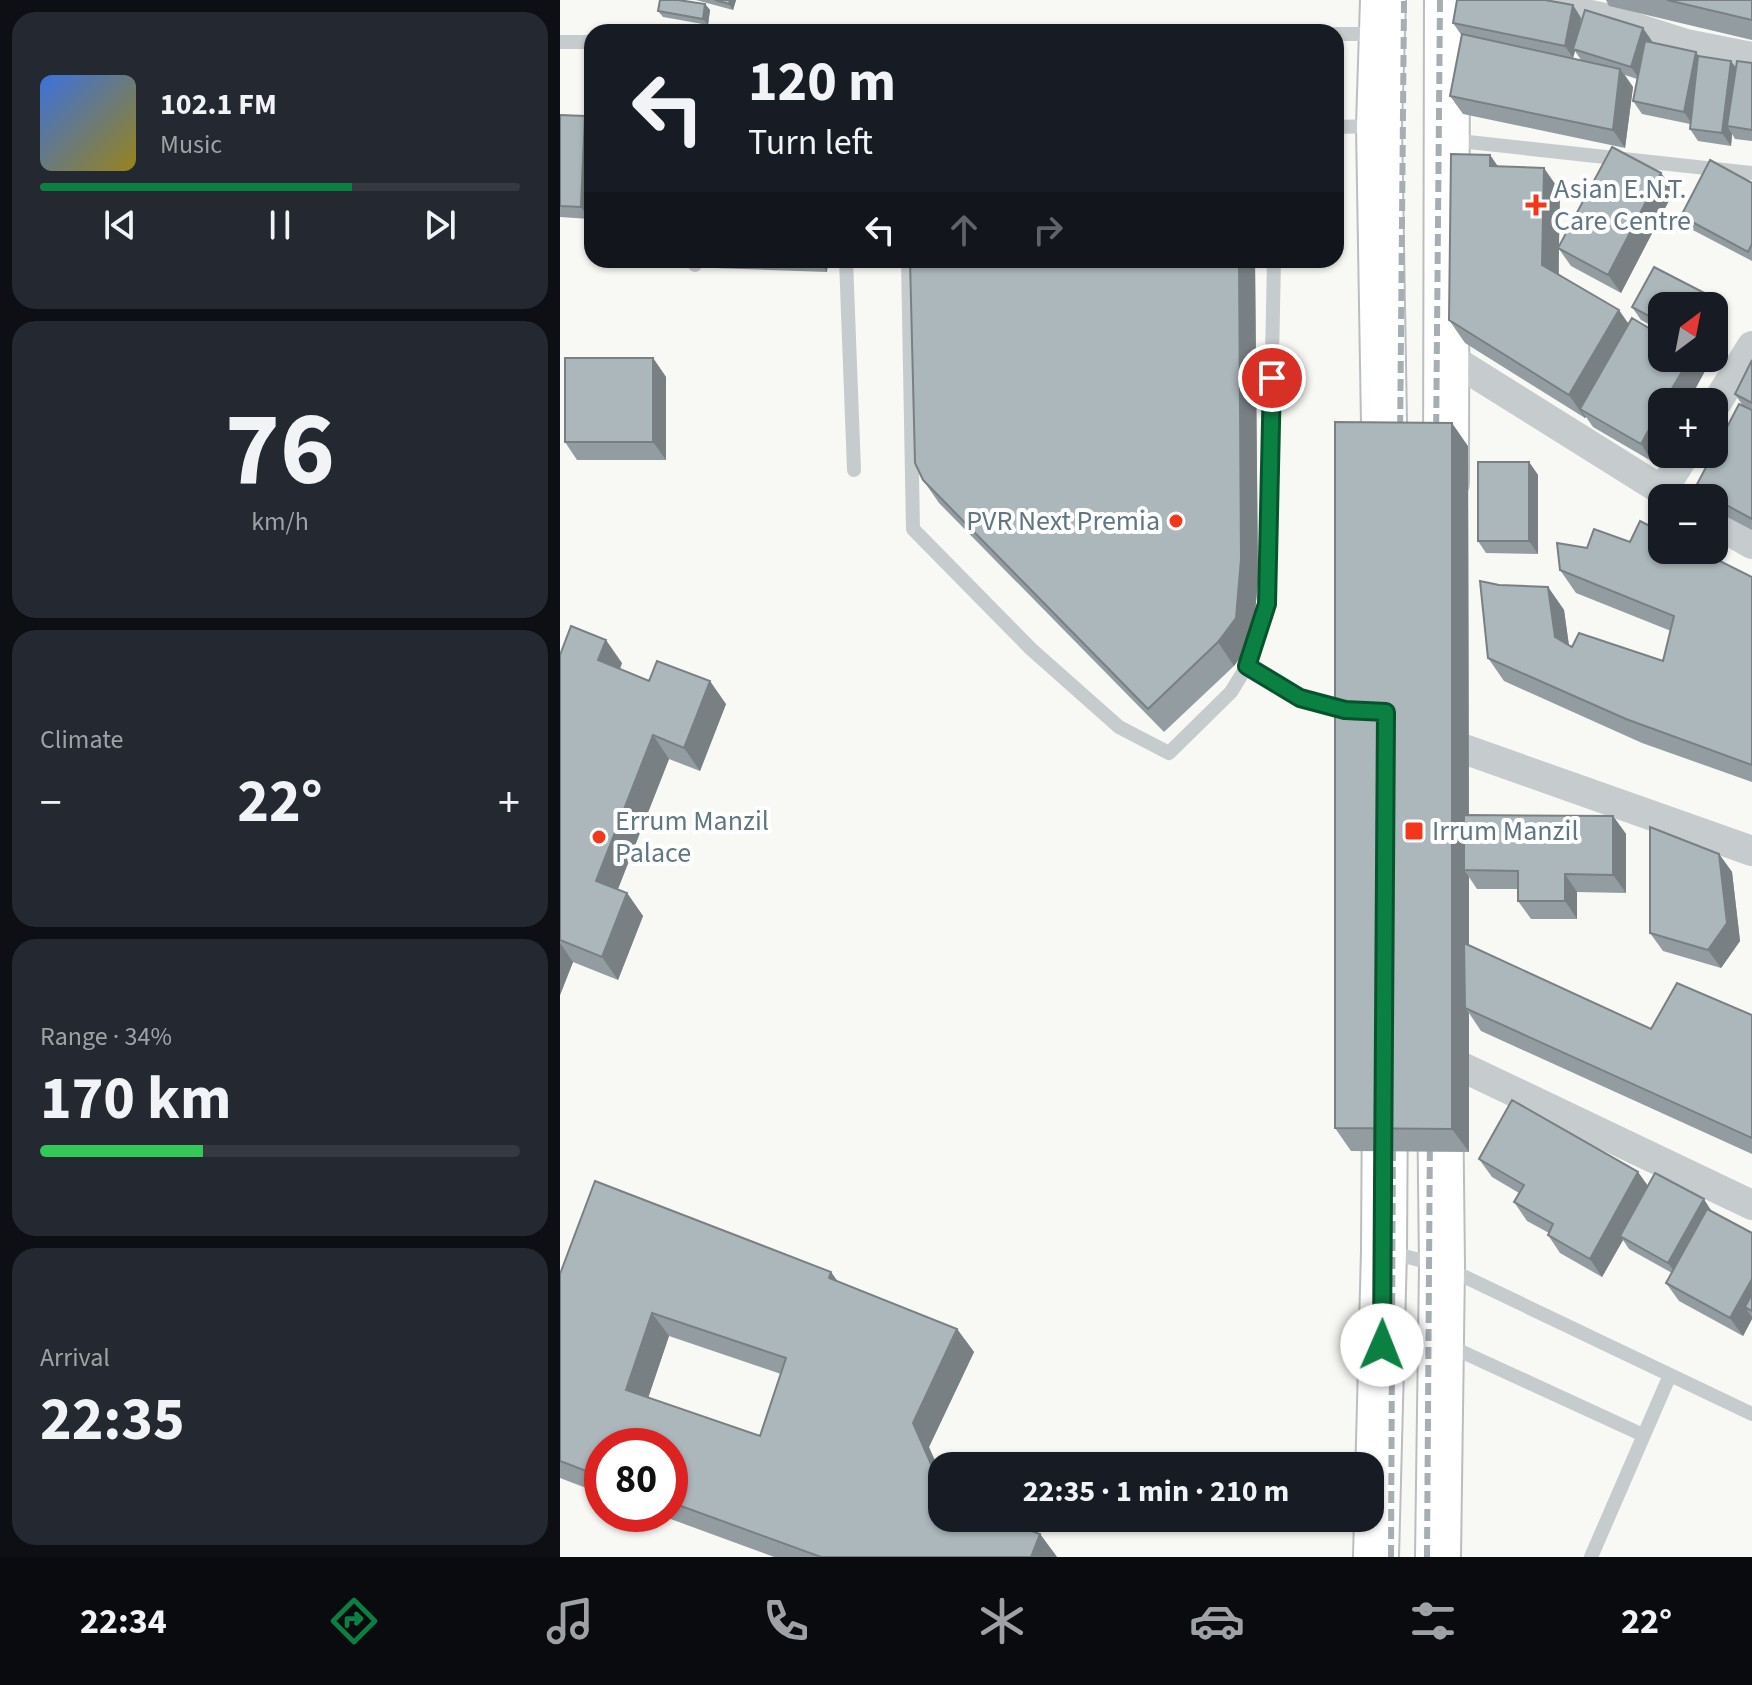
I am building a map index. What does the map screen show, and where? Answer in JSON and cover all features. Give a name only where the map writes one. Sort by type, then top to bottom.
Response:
[{"type":"highway","points":[[1446,516],[1447,0]]},
{"type":"highway","points":[[1383,17],[1379,126],[1386,525]]},
{"type":"highway","points":[[1444,789],[1445,722]]},
{"type":"highway","points":[[1438,1557],[1442,1266],[1440,1040]]},
{"type":"highway","points":[[1379,1452],[1385,1045]]},
{"type":"highway","points":[[1384,1502],[1439,1511]]},
{"type":"highway","points":[[1376,1557],[1377,1532]]},
{"type":"street","points":[[1519,0],[1606,9],[1686,44],[1752,57]]},
{"type":"street","points":[[1726,388],[1752,346]]},
{"type":"street","points":[[1447,356],[1652,484]]},
{"type":"street","points":[[1728,530],[1752,544]]},
{"type":"street","points":[[1445,722],[1752,851]]},
{"type":"street","points":[[1440,1040],[1752,1205]]},
{"type":"lane","points":[[1344,31],[1383,17]]},
{"type":"lane","points":[[560,42],[584,42]]},
{"type":"lane","points":[[1344,127],[1379,126]]},
{"type":"lane","points":[[1446,139],[1752,173]]},
{"type":"lane","points":[[846,268],[854,470]]},
{"type":"lane","points":[[908,268],[913,529],[1031,649],[1119,727],[1152,747],[1169,753],[1231,692],[1247,666],[1267,604],[1274,268]]},
{"type":"lane","points":[[1247,666],[1300,698],[1345,710],[1381,707]]},
{"type":"lane","points":[[1384,1251],[1442,1266],[1752,1414]]},
{"type":"lane","points":[[1441,1342],[1643,1435]]},
{"type":"lane","points":[[1591,1557],[1670,1375]]},
{"type":"building","points":[[660,0],[705,4],[703,19],[658,11]]},
{"type":"building","points":[[1457,0],[1545,0],[1573,5],[1565,46],[1453,23]]},
{"type":"building","points":[[1667,0],[1752,0],[1752,20]]},
{"type":"building","points":[[1585,10],[1643,28],[1631,67],[1573,49]]},
{"type":"building","points":[[1462,34],[1620,69],[1613,130],[1450,96]]},
{"type":"building","points":[[1645,41],[1696,52],[1684,112],[1633,101]]},
{"type":"building","points":[[1698,56],[1731,61],[1722,133],[1690,129]]},
{"type":"building","points":[[1737,61],[1752,63],[1752,130],[1727,126]]},
{"type":"building","points":[[560,115],[584,116],[581,207],[560,206]]},
{"type":"building","points":[[1612,147],[1661,173],[1608,275],[1558,248]]},
{"type":"building","points":[[1451,154],[1490,155],[1490,166],[1544,168],[1542,265],[1619,310],[1569,395],[1449,320]]},
{"type":"building","points":[[1710,160],[1752,183],[1752,244],[1748,252],[1681,216]]},
{"type":"building","points":[[1654,267],[1702,292],[1648,292],[1648,316],[1632,307]]},
{"type":"building","points":[[910,268],[1239,268],[1241,559],[1236,618],[1218,642],[1148,709],[923,480],[915,463]]},
{"type":"building","points":[[1632,318],[1648,328],[1648,372],[1682,372],[1672,388],[1648,388],[1648,431],[1641,444],[1580,409]]},
{"type":"building","points":[[565,358],[653,358],[653,442],[565,442]]},
{"type":"building","points":[[1752,360],[1752,403],[1735,394]]},
{"type":"building","points":[[1739,404],[1752,410],[1752,519],[1728,506],[1728,484],[1697,484],[1706,468],[1728,468],[1728,425]]},
{"type":"building","points":[[1335,422],[1452,423],[1452,1129],[1335,1128]]},
{"type":"building","points":[[1478,462],[1529,462],[1529,541],[1478,541]]},
{"type":"building","points":[[1640,521],[1648,525],[1648,564],[1726,564],[1752,577],[1752,765],[1626,719],[1488,658],[1480,581],[1548,587],[1555,637],[1572,647],[1579,633],[1663,661],[1674,616],[1560,570],[1557,543],[1587,548],[1594,529],[1630,542]]},
{"type":"building","name":"Errum Manzil Palace","points":[[571,626],[606,640],[598,660],[649,681],[657,661],[710,681],[684,748],[653,735],[596,881],[627,893],[602,957],[560,940],[560,655]]},
{"type":"building","points":[[1464,815],[1613,816],[1613,875],[1565,874],[1565,901],[1518,901],[1518,871],[1464,870]]},
{"type":"building","points":[[1650,827],[1719,854],[1727,923],[1708,950],[1650,933]]},
{"type":"building","points":[[1464,943],[1651,1029],[1677,983],[1752,1015],[1752,1138],[1465,1008]]},
{"type":"building","points":[[1512,1100],[1638,1172],[1590,1259],[1548,1235],[1553,1224],[1514,1202],[1524,1185],[1479,1159]]},
{"type":"building","points":[[1655,1173],[1704,1199],[1668,1263],[1620,1236]]},
{"type":"building","points":[[595,1181],[831,1272],[829,1278],[957,1329],[913,1423],[928,1457],[928,1532],[1040,1534],[1031,1557],[821,1557],[688,1509],[688,1428],[584,1428],[584,1470],[560,1461],[560,1274]],"holes":[[[652,1313],[786,1358],[760,1436],[626,1390]]]},
{"type":"building","points":[[1707,1209],[1752,1233],[1752,1279],[1730,1318],[1666,1283]]},
{"type":"building","points":[[1752,1294],[1752,1311],[1745,1307]]},
{"type":"railway","points":[[1400,445],[1404,0]]},
{"type":"railway","points":[[1436,444],[1440,0]]},
{"type":"railway","points":[[1427,1557],[1430,1128]]},
{"type":"railway","points":[[1391,1557],[1393,1129]]},
{"type":"place","name":"Asian E.N.T. Care Centre","points":[[1536,205]]},
{"type":"place","name":"PVR Next Premia","points":[[1176,521]]},
{"type":"place","name":"Irrum Manzil","points":[[1414,831]]},
{"type":"place","name":"Errum Manzil Palace","points":[[599,837]]},
{"type":"route","points":[[1272,378],[1267,604],[1247,666],[1300,698],[1345,710],[1386,712],[1382,1345]]}]
